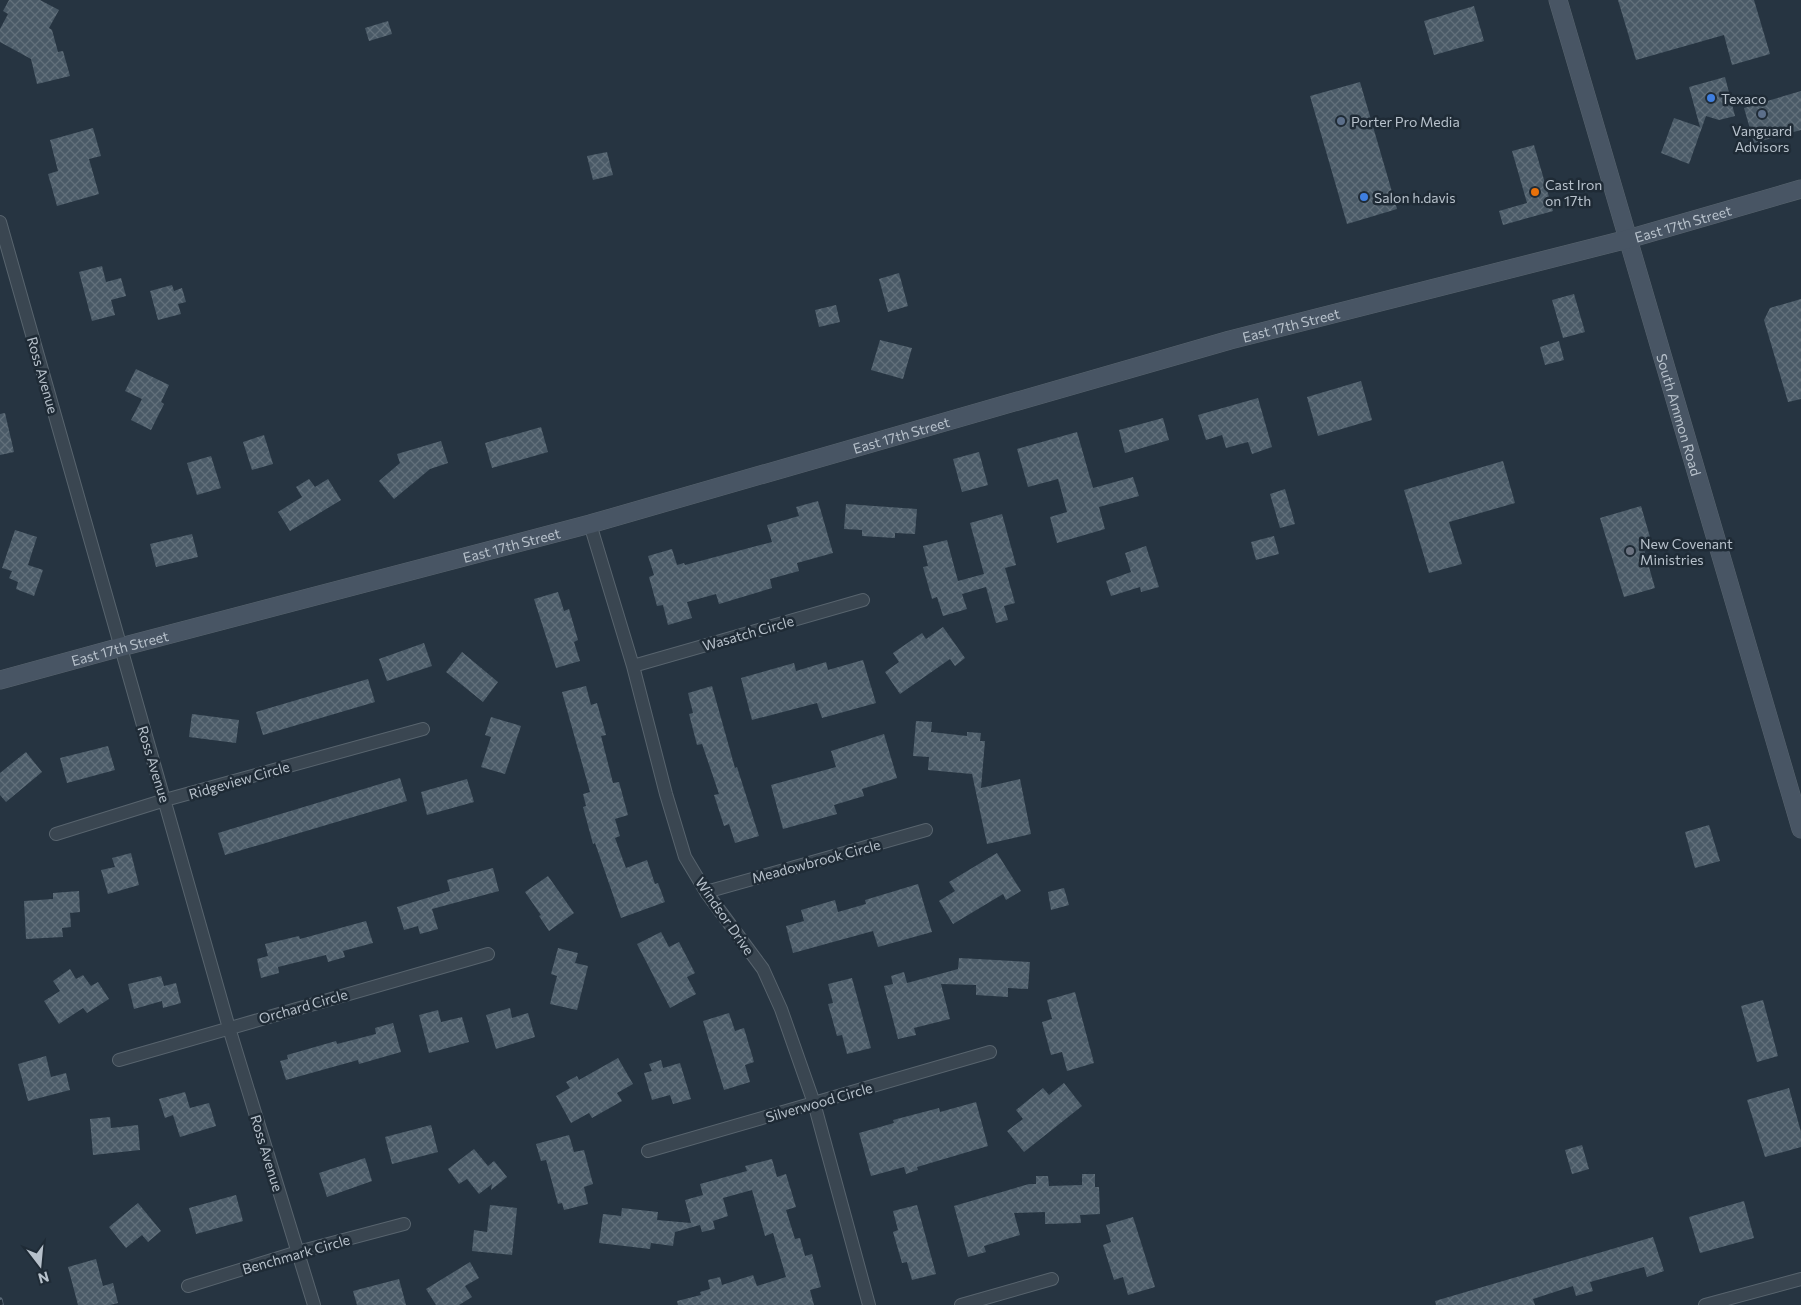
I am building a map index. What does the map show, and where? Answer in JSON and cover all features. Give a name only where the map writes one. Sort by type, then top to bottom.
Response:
[{"type":"main road","name":"South Ammon Road","points":[[1558,0],[1800,819]]},
{"type":"main road","name":"East 17th Street","points":[[0,680],[590,524],[1230,340],[1628,238],[1801,189]]},
{"type":"street","name":"Ross Avenue","points":[[0,222],[229,1028],[314,1305]]},
{"type":"street","name":"Windsor Drive","points":[[590,524],[633,666],[666,794],[685,857],[706,892],[763,969],[781,1008],[814,1103],[869,1305]]},
{"type":"street","name":"Wasatch Circle","points":[[633,666],[863,600]]},
{"type":"street","name":"Ridgeview Circle","points":[[56,834],[165,800],[423,729]]},
{"type":"street","name":"Meadowbrook Circle","points":[[706,892],[926,830]]},
{"type":"street","name":"Orchard Circle","points":[[119,1060],[488,954]]},
{"type":"street","name":"Silverwood Circle","points":[[648,1152],[990,1052]]},
{"type":"street","name":"Benchmark Circle","points":[[188,1286],[298,1252],[404,1224]]},
{"type":"street","points":[[961,1305],[1052,1279]]},
{"type":"street","points":[[1705,1305],[1801,1279]]},
{"type":"building","points":[[9,0],[40,0],[59,10],[49,28],[52,30],[58,52],[63,51],[70,76],[37,84],[31,59],[0,42],[0,29],[8,14],[3,11]]},
{"type":"building","points":[[1618,0],[1754,0],[1770,54],[1732,65],[1724,35],[1636,60]]},
{"type":"building","points":[[1474,6],[1484,41],[1434,55],[1424,21]]},
{"type":"building","points":[[388,21],[392,34],[369,41],[365,28]]},
{"type":"building","points":[[1725,77],[1735,116],[1719,120],[1706,116],[1689,164],[1661,153],[1674,118],[1700,127],[1689,87]]},
{"type":"building","points":[[1360,82],[1397,209],[1347,224],[1310,96]]},
{"type":"building","points":[[1801,91],[1801,130],[1754,143],[1744,108]]},
{"type":"building","points":[[93,128],[101,156],[89,159],[99,194],[57,206],[48,174],[58,171],[50,140]]},
{"type":"building","points":[[1534,145],[1553,211],[1503,225],[1499,211],[1527,203],[1512,151]]},
{"type":"building","points":[[607,152],[613,175],[593,180],[587,156]]},
{"type":"building","points":[[102,266],[106,282],[121,278],[126,296],[111,300],[115,315],[92,321],[79,272]]},
{"type":"building","points":[[899,273],[908,306],[888,312],[879,279]]},
{"type":"building","points":[[172,285],[174,291],[182,288],[186,302],[178,304],[181,314],[158,320],[150,291]]},
{"type":"building","points":[[1574,294],[1585,332],[1563,338],[1552,300]]},
{"type":"building","points":[[1801,299],[1801,399],[1788,402],[1764,320],[1770,308]]},
{"type":"building","points":[[836,305],[840,322],[819,327],[815,310]]},
{"type":"building","points":[[880,340],[912,348],[903,379],[871,370]]},
{"type":"building","points":[[1559,341],[1564,360],[1545,365],[1540,347]]},
{"type":"building","points":[[136,369],[169,385],[161,402],[164,404],[151,430],[131,420],[142,399],[125,391]]},
{"type":"building","points":[[1361,381],[1372,420],[1318,436],[1307,397]]},
{"type":"building","points":[[1258,398],[1272,447],[1252,454],[1248,442],[1226,448],[1222,435],[1206,440],[1198,415]]},
{"type":"building","points":[[5,413],[14,452],[0,455],[0,414]]},
{"type":"building","points":[[1163,418],[1169,440],[1125,453],[1119,430]]},
{"type":"building","points":[[541,427],[548,452],[492,468],[485,443]]},
{"type":"building","points":[[1077,432],[1093,488],[1133,477],[1139,496],[1099,507],[1105,529],[1057,543],[1050,517],[1067,512],[1058,479],[1028,487],[1017,449]]},
{"type":"building","points":[[264,435],[273,464],[252,470],[243,442]]},
{"type":"building","points":[[441,441],[448,463],[430,469],[394,499],[379,481],[400,463],[397,454]]},
{"type":"building","points":[[979,452],[988,485],[962,492],[953,459]]},
{"type":"building","points":[[211,456],[221,488],[197,495],[187,463]]},
{"type":"building","points":[[1503,461],[1515,503],[1449,522],[1462,564],[1429,573],[1404,490]]},
{"type":"building","points":[[309,479],[315,487],[328,479],[341,500],[290,531],[278,512],[302,497],[296,487]]},
{"type":"building","points":[[1285,489],[1295,524],[1280,528],[1270,494]]},
{"type":"building","points":[[818,501],[833,553],[797,563],[799,571],[770,579],[772,588],[719,604],[716,594],[687,602],[692,618],[668,625],[663,605],[657,606],[649,577],[654,575],[648,556],[672,549],[677,565],[684,563],[685,565],[772,542],[767,525],[799,516],[796,507]]},
{"type":"building","points":[[846,504],[917,509],[915,534],[895,533],[895,538],[862,536],[862,530],[844,529]]},
{"type":"building","points":[[1641,506],[1652,544],[1643,546],[1655,588],[1624,597],[1600,518]]},
{"type":"building","points":[[1002,514],[1016,565],[1005,568],[1015,603],[1004,606],[1008,620],[996,623],[986,587],[962,594],[967,609],[943,616],[937,597],[932,599],[923,567],[928,566],[923,546],[947,540],[958,581],[984,574],[970,523]]},
{"type":"building","points":[[15,530],[37,537],[28,565],[43,570],[34,596],[16,589],[18,582],[9,578],[12,571],[2,568]]},
{"type":"building","points":[[192,534],[198,557],[156,567],[150,544]]},
{"type":"building","points":[[1274,536],[1279,554],[1256,560],[1251,542]]},
{"type":"building","points":[[1146,546],[1159,587],[1141,592],[1140,587],[1111,596],[1106,581],[1131,572],[1125,553]]},
{"type":"building","points":[[558,592],[564,611],[569,609],[578,640],[574,642],[580,661],[556,668],[534,599]]},
{"type":"building","points":[[943,627],[965,658],[955,666],[950,659],[900,694],[885,672],[899,662],[893,653],[922,633],[926,639]]},
{"type":"building","points":[[424,643],[432,666],[387,681],[379,659]]},
{"type":"building","points":[[462,652],[498,682],[483,702],[446,672]]},
{"type":"building","points":[[863,660],[876,703],[822,718],[817,703],[752,720],[741,678],[794,663],[796,671],[826,662],[828,670]]},
{"type":"building","points":[[368,679],[375,702],[263,735],[256,712]]},
{"type":"building","points":[[586,686],[591,705],[597,703],[606,735],[601,736],[613,783],[619,782],[628,815],[615,819],[620,836],[615,838],[626,868],[647,860],[655,884],[658,883],[665,902],[621,918],[595,843],[593,844],[583,807],[586,806],[583,794],[590,792],[562,692]]},
{"type":"building","points":[[712,686],[735,768],[737,767],[759,836],[735,843],[729,824],[724,826],[714,795],[719,794],[702,744],[697,745],[689,714],[693,713],[688,693]]},
{"type":"building","points":[[192,714],[239,720],[236,743],[189,737]]},
{"type":"building","points":[[491,717],[521,726],[505,774],[481,767],[491,737],[485,735]]},
{"type":"building","points":[[916,721],[932,722],[931,732],[967,736],[967,732],[981,733],[980,741],[985,741],[981,788],[1020,779],[1031,834],[987,844],[972,774],[928,770],[929,757],[913,756]]},
{"type":"building","points":[[884,734],[897,778],[862,789],[864,796],[834,805],[837,814],[783,829],[771,785],[836,767],[831,751]]},
{"type":"building","points":[[108,746],[115,770],[67,783],[60,758]]},
{"type":"building","points":[[26,752],[42,772],[6,802],[0,795],[0,773]]},
{"type":"building","points":[[400,778],[407,801],[225,855],[218,833]]},
{"type":"building","points":[[467,779],[474,802],[427,815],[421,792]]},
{"type":"building","points":[[1709,825],[1720,861],[1695,868],[1685,832]]},
{"type":"building","points":[[131,853],[139,885],[108,894],[101,870],[115,867],[112,858]]},
{"type":"building","points":[[997,853],[1021,891],[1006,900],[1003,894],[953,924],[939,901],[955,891],[949,882]]},
{"type":"building","points":[[493,868],[499,891],[432,909],[438,929],[420,934],[418,926],[404,930],[397,907],[450,891],[447,880]]},
{"type":"building","points":[[548,876],[574,913],[549,931],[539,916],[541,915],[525,892]]},
{"type":"building","points":[[918,884],[932,932],[878,947],[873,931],[793,953],[786,926],[804,921],[801,910],[835,900],[838,912],[866,904],[865,900]]},
{"type":"building","points":[[1064,888],[1069,905],[1051,910],[1048,892]]},
{"type":"building","points":[[79,891],[80,912],[70,913],[71,927],[62,928],[63,937],[26,939],[24,901],[53,899],[53,893]]},
{"type":"building","points":[[366,921],[373,943],[343,951],[345,957],[328,962],[326,955],[278,967],[279,973],[261,978],[257,959],[268,956],[265,944],[299,936],[300,939]]},
{"type":"building","points":[[661,932],[669,947],[679,942],[695,973],[687,977],[696,994],[670,1008],[637,944]]},
{"type":"building","points":[[558,948],[578,953],[575,963],[588,966],[577,1010],[550,1004],[557,976],[551,974]]},
{"type":"building","points":[[959,958],[1030,962],[1028,989],[1008,988],[1008,997],[976,995],[976,985],[941,984],[950,1019],[914,1028],[916,1035],[898,1039],[884,986],[893,984],[891,976],[904,972],[907,983],[958,969]]},
{"type":"building","points":[[70,969],[76,979],[83,975],[91,986],[98,982],[109,999],[87,1013],[83,1008],[59,1024],[44,1001],[60,991],[53,981]]},
{"type":"building","points":[[161,976],[164,986],[176,983],[181,1003],[163,1008],[162,1001],[134,1009],[128,984]]},
{"type":"building","points":[[852,978],[871,1048],[847,1054],[842,1035],[837,1036],[828,1004],[833,1003],[828,984]]},
{"type":"building","points":[[1075,992],[1094,1063],[1067,1071],[1062,1052],[1051,1055],[1042,1022],[1052,1019],[1047,1000]]},
{"type":"building","points":[[1763,1000],[1778,1056],[1757,1062],[1741,1006]]},
{"type":"building","points":[[510,1008],[512,1018],[528,1013],[535,1037],[496,1049],[486,1015]]},
{"type":"building","points":[[438,1010],[441,1022],[462,1017],[469,1042],[429,1053],[419,1015]]},
{"type":"building","points":[[729,1013],[735,1031],[744,1028],[754,1062],[745,1065],[750,1082],[724,1090],[703,1021]]},
{"type":"building","points":[[393,1023],[401,1052],[359,1064],[358,1060],[286,1080],[280,1061],[288,1059],[287,1055],[336,1041],[337,1044],[376,1034],[375,1028]]},
{"type":"building","points":[[46,1056],[51,1077],[66,1073],[70,1090],[28,1101],[18,1064]]},
{"type":"building","points":[[618,1058],[633,1084],[617,1093],[622,1101],[592,1118],[589,1113],[571,1123],[556,1096],[570,1088],[566,1082],[577,1076],[579,1080]]},
{"type":"building","points":[[661,1060],[663,1068],[680,1063],[691,1099],[673,1104],[670,1095],[652,1100],[644,1073],[652,1071],[649,1064]]},
{"type":"building","points":[[1064,1083],[1082,1106],[1024,1152],[1007,1131],[1023,1119],[1016,1110],[1043,1088],[1049,1095]]},
{"type":"building","points":[[1789,1088],[1801,1132],[1801,1147],[1765,1157],[1747,1100]]},
{"type":"building","points":[[185,1092],[190,1108],[209,1103],[216,1126],[180,1137],[173,1115],[165,1118],[159,1099]]},
{"type":"building","points":[[976,1102],[988,1146],[917,1167],[918,1170],[906,1174],[904,1167],[871,1176],[859,1133],[894,1123],[893,1120],[939,1108],[940,1112]]},
{"type":"building","points":[[110,1117],[111,1128],[138,1125],[140,1150],[93,1155],[90,1119]]},
{"type":"building","points":[[431,1125],[438,1152],[392,1164],[385,1137]]},
{"type":"building","points":[[569,1135],[574,1152],[584,1150],[593,1184],[584,1187],[588,1204],[564,1210],[562,1203],[558,1204],[546,1160],[541,1161],[536,1144]]},
{"type":"building","points":[[1582,1145],[1589,1169],[1572,1174],[1565,1150]]},
{"type":"building","points":[[474,1149],[488,1166],[494,1161],[507,1177],[491,1190],[492,1184],[479,1194],[467,1179],[459,1184],[448,1169]]},
{"type":"building","points":[[365,1158],[372,1181],[327,1197],[319,1173]]},
{"type":"building","points":[[772,1159],[777,1177],[786,1174],[796,1207],[786,1210],[795,1239],[800,1238],[805,1256],[812,1254],[821,1287],[810,1290],[814,1305],[678,1305],[677,1301],[701,1295],[700,1292],[710,1289],[708,1280],[720,1277],[722,1285],[753,1275],[757,1286],[786,1277],[773,1233],[765,1236],[752,1190],[723,1198],[728,1216],[713,1221],[715,1229],[702,1232],[700,1225],[675,1232],[673,1246],[651,1243],[650,1249],[599,1243],[603,1214],[621,1216],[622,1208],[658,1212],[657,1220],[691,1223],[685,1200],[703,1195],[700,1184],[747,1171],[745,1166]]},
{"type":"building","points":[[1082,1174],[1095,1174],[1095,1187],[1099,1187],[1100,1214],[1080,1215],[1081,1223],[1045,1224],[1045,1212],[1014,1213],[1020,1235],[984,1246],[986,1252],[968,1257],[954,1206],[1029,1184],[1036,1184],[1036,1176],[1048,1176],[1049,1186],[1082,1185]]},
{"type":"building","points":[[236,1195],[243,1221],[196,1234],[189,1208]]},
{"type":"building","points":[[1744,1201],[1754,1238],[1700,1253],[1689,1217]]},
{"type":"building","points":[[138,1203],[161,1231],[148,1242],[142,1235],[126,1248],[109,1227]]},
{"type":"building","points":[[490,1205],[517,1208],[512,1255],[472,1251],[474,1230],[487,1232]]},
{"type":"building","points":[[917,1205],[936,1274],[912,1280],[907,1262],[902,1263],[893,1232],[898,1230],[893,1211]]},
{"type":"building","points":[[1133,1217],[1155,1287],[1128,1295],[1123,1277],[1114,1280],[1103,1245],[1111,1242],[1106,1225]]},
{"type":"building","points":[[1653,1237],[1664,1271],[1647,1277],[1644,1267],[1590,1282],[1593,1291],[1576,1296],[1573,1286],[1533,1299],[1535,1305],[1436,1305],[1435,1301]]},
{"type":"building","points":[[96,1259],[103,1286],[113,1283],[118,1303],[110,1305],[78,1305],[68,1267]]},
{"type":"building","points":[[470,1262],[479,1278],[465,1286],[472,1297],[459,1305],[436,1305],[426,1289]]},
{"type":"building","points":[[399,1279],[406,1305],[357,1305],[353,1291]]},
{"type":"railway","points":[[0,1300],[1,1305]]},
{"type":"place","name":"Texaco","points":[[1711,98]]},
{"type":"place","name":"Vanguard Advisors","points":[[1762,114]]},
{"type":"place","name":"Porter Pro Media","points":[[1341,121]]},
{"type":"place","name":"Cast Iron on 17th","points":[[1535,192]]},
{"type":"place","name":"Salon h.davis","points":[[1364,197]]},
{"type":"place","name":"New Covenant Ministries","points":[[1630,551]]}]
